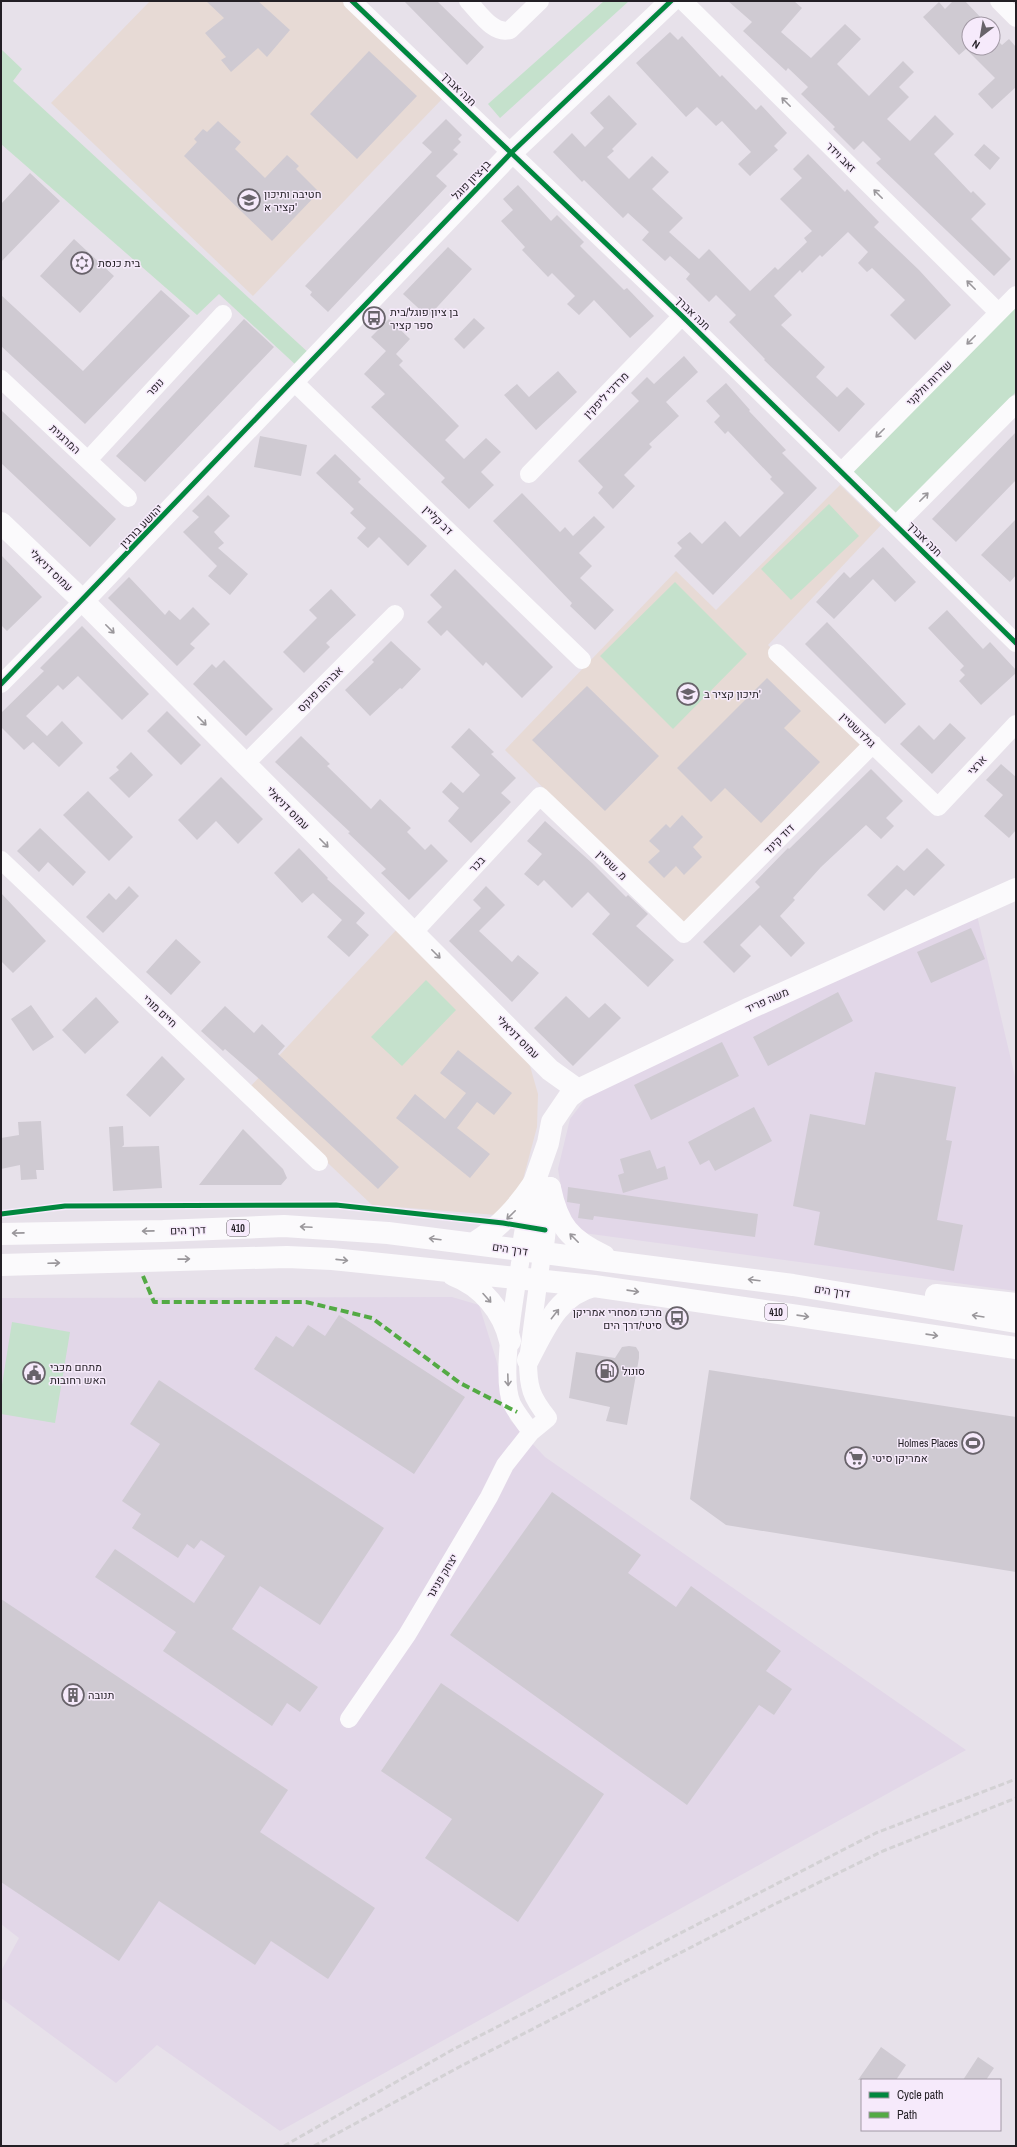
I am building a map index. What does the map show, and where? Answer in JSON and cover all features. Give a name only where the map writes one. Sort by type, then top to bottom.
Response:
[{"type":"main road","name":"בן-ציון פוגל","points":[[294,381],[511,152],[671,1]]},
{"type":"main road","name":"יהושע בורגין","points":[[83,601],[294,381]]},
{"type":"main road","name":"עמוס דניאלי","points":[[1,523],[83,601],[244,765],[414,932],[550,1070],[578,1090]]},
{"type":"main road","name":"משה פריד","points":[[532,1253],[550,1133],[569,1097],[578,1090],[750,1008],[1016,889]]},
{"type":"main road","points":[[550,1070],[556,1105],[550,1133]]},
{"type":"main road","points":[[474,1243],[491,1233],[542,1186],[557,1216],[571,1236],[584,1246],[620,1263]]},
{"type":"main road","name":"דרך הים","points":[[1,1234],[163,1231],[284,1226],[388,1233],[474,1243],[532,1253],[793,1285],[1016,1322]]},
{"type":"main road","name":"410","points":[[1,1265],[287,1257],[332,1259],[594,1286],[1012,1348]]},
{"type":"main road","points":[[443,1271],[462,1278],[483,1293],[504,1322],[510,1341]]},
{"type":"main road","points":[[793,1285],[869,1292],[943,1296],[1016,1304]]},
{"type":"main road","points":[[528,1360],[548,1323],[561,1306],[576,1292],[594,1286]]},
{"type":"street","name":"חנה אברך","points":[[352,1],[682,316],[841,472],[897,524],[1016,643]]},
{"type":"street","points":[[468,1],[493,26],[506,31],[510,30],[540,1]]},
{"type":"street","name":"זאב וידר","points":[[683,1],[998,312]]},
{"type":"street","points":[[999,1],[1016,18]]},
{"type":"street","name":"שדרות וולקני","points":[[841,472],[1016,295]]},
{"type":"street","name":"נופר","points":[[88,460],[223,314]]},
{"type":"street","name":"מרדכי ליפקין","points":[[529,474],[682,316]]},
{"type":"street","name":"המרגנית","points":[[1,379],[128,498]]},
{"type":"street","name":"דב קליין","points":[[294,381],[582,660]]},
{"type":"street","points":[[897,524],[1016,404]]},
{"type":"street","name":"יהושע בורגין","points":[[1,684],[83,601]]},
{"type":"street","name":"אברהם פנקס","points":[[244,765],[395,614]]},
{"type":"street","name":"גולדשטיין","points":[[777,653],[938,807]]},
{"type":"street","name":"ארצי","points":[[938,807],[1016,724]]},
{"type":"street","name":"דוד קינד","points":[[684,934],[873,744]]},
{"type":"street","name":"מ. שטיין","points":[[540,796],[684,934]]},
{"type":"street","name":"בכר","points":[[414,932],[540,796]]},
{"type":"street","name":"חיים מורי","points":[[1,860],[319,1162]]},
{"type":"street","name":"יצחק פניגר","points":[[532,1253],[528,1279],[510,1341],[507,1381],[509,1396],[517,1412],[532,1432]]},
{"type":"street","name":"יצחק פניגר","points":[[349,1719],[407,1635],[489,1497],[506,1465],[532,1432],[548,1418],[538,1405],[530,1389],[528,1360],[528,1279]]},
{"type":"shaded area","name":"חטיבה ותיכון קציר א'","points":[[150,1],[342,1],[443,98],[253,296],[51,103]]},
{"type":"shaded area","name":"תיכון קציר ב'","points":[[840,485],[881,525],[768,645],[866,743],[684,927],[505,750],[676,571],[716,610]]},
{"type":"shaded area","points":[[976,911],[1016,1081],[1016,1291],[576,1232],[566,1217],[558,1169],[570,1119],[592,1090]]},
{"type":"shaded area","points":[[398,928],[512,1040],[530,1066],[538,1094],[537,1127],[518,1198],[496,1215],[372,1205],[249,1088]]},
{"type":"shaded area","points":[[452,1297],[479,1305],[496,1359],[510,1420],[545,1457],[966,1750],[280,2131],[157,2045],[116,2083],[1,1998],[1,1971],[19,1938],[1,1924],[1,1298]]},
{"type":"green space","points":[[604,1],[629,1],[500,118],[488,104]]},
{"type":"green space","points":[[1,49],[22,69],[13,81],[311,355],[298,367],[219,294],[197,315],[1,144]]},
{"type":"green space","points":[[1016,304],[1016,392],[895,515],[851,470]]},
{"type":"green space","points":[[829,504],[859,536],[791,600],[761,569]]},
{"type":"green space","points":[[675,582],[747,654],[673,729],[600,656]]},
{"type":"green space","points":[[426,980],[456,1010],[402,1066],[371,1037]]},
{"type":"green space","points":[[12,1322],[70,1332],[55,1423],[1,1414],[1,1391]]},
{"type":"building","points":[[206,1],[258,1],[290,30],[267,57],[258,48],[231,72],[221,60],[226,57],[205,33],[224,18]]},
{"type":"building","points":[[404,1],[437,1],[484,47],[467,65]]},
{"type":"building","points":[[728,1],[794,1],[802,8],[781,32],[811,58],[845,24],[861,39],[837,64],[869,96],[903,61],[914,72],[899,87],[909,97],[887,119],[910,141],[935,115],[954,134],[934,154],[971,193],[973,191],[986,204],[971,219],[1011,259],[994,276],[876,163],[881,159],[863,141],[854,150],[833,129],[835,127],[801,94],[808,87],[788,68],[786,71],[743,31],[752,22]]},
{"type":"building","points":[[953,1],[965,1],[979,16],[961,16],[961,53],[959,55],[923,17],[939,2],[945,9]]},
{"type":"building","points":[[670,32],[678,40],[682,36],[720,77],[722,75],[756,110],[761,105],[787,133],[774,146],[778,150],[750,176],[738,164],[751,152],[722,121],[716,126],[697,107],[686,117],[636,63]]},
{"type":"building","points":[[1009,39],[1016,47],[1016,87],[992,109],[978,94],[995,78],[973,56],[1001,56],[1001,44],[1002,45]]},
{"type":"building","points":[[369,51],[417,96],[357,159],[310,114]]},
{"type":"building","points":[[609,95],[637,124],[612,149],[614,151],[607,157],[629,179],[652,156],[669,172],[652,189],[683,218],[669,232],[699,259],[709,249],[750,291],[775,267],[778,270],[807,242],[804,238],[812,231],[780,199],[802,178],[793,169],[808,154],[845,192],[847,189],[879,222],[874,227],[919,270],[951,305],[915,340],[890,315],[905,300],[872,268],[867,272],[858,263],[868,252],[848,232],[822,257],[820,255],[802,273],[800,270],[774,296],[792,315],[781,325],[825,367],[816,377],[837,397],[847,387],[865,404],[839,432],[764,360],[765,359],[729,322],[736,315],[716,295],[709,302],[686,279],[690,274],[670,256],[665,261],[642,240],[649,232],[628,213],[623,218],[584,180],[582,182],[553,152],[572,133],[585,147],[604,128],[590,113]]},
{"type":"building","points":[[446,119],[462,135],[458,139],[461,142],[453,150],[458,154],[436,176],[447,186],[328,312],[310,295],[312,292],[305,286],[432,152],[422,143]]},
{"type":"building","points":[[218,121],[241,142],[235,149],[265,178],[287,155],[299,166],[296,169],[319,192],[272,241],[184,156],[197,142],[194,139],[203,129],[207,132]]},
{"type":"building","points":[[984,144],[1000,158],[990,170],[974,155]]},
{"type":"building","points":[[30,173],[60,201],[1,262],[1,204]]},
{"type":"building","points":[[518,185],[551,221],[557,215],[584,242],[580,246],[624,290],[627,288],[654,316],[630,338],[594,300],[579,315],[567,304],[575,296],[552,273],[548,277],[522,250],[525,247],[501,221],[513,210],[503,199]]},
{"type":"building","points":[[74,239],[114,276],[80,313],[40,276]]},
{"type":"building","points":[[448,247],[472,269],[428,317],[403,294]]},
{"type":"building","points":[[161,290],[190,316],[85,424],[1,346],[1,295],[83,371]]},
{"type":"building","points":[[474,318],[485,328],[464,349],[454,339]]},
{"type":"building","points":[[244,319],[274,347],[145,482],[116,456]]},
{"type":"building","points":[[389,319],[410,339],[396,354],[403,361],[399,365],[459,426],[445,440],[464,459],[486,438],[501,452],[481,472],[494,485],[469,509],[441,482],[445,478],[371,407],[385,394],[364,374],[386,351],[371,337]]},
{"type":"building","points":[[684,356],[698,372],[666,402],[679,416],[649,444],[652,447],[624,475],[635,486],[613,509],[598,493],[603,487],[578,461],[639,401],[631,393],[647,377],[654,384]]},
{"type":"building","points":[[558,371],[577,392],[536,430],[504,395],[517,384],[529,397]]},
{"type":"building","points":[[726,383],[750,410],[749,411],[786,450],[782,453],[817,488],[713,595],[674,556],[682,548],[677,543],[690,532],[702,544],[725,521],[740,537],[784,493],[770,479],[772,477],[728,431],[725,434],[714,422],[720,416],[706,401]]},
{"type":"building","points":[[1,410],[116,519],[90,547],[1,463]]},
{"type":"building","points":[[1016,432],[1016,480],[956,542],[932,519]]},
{"type":"building","points":[[260,436],[307,445],[301,476],[254,467]]},
{"type":"building","points":[[335,454],[361,479],[358,482],[427,546],[408,566],[379,537],[368,548],[357,538],[366,528],[350,513],[354,509],[316,473]]},
{"type":"building","points":[[522,493],[560,532],[565,527],[573,536],[594,516],[605,527],[579,553],[592,566],[580,578],[614,610],[595,630],[570,606],[572,603],[493,521]]},
{"type":"building","points":[[208,495],[230,516],[214,532],[224,543],[218,548],[248,574],[230,595],[208,576],[217,566],[183,532],[199,517],[192,511]]},
{"type":"building","points":[[1016,519],[1016,575],[1010,582],[981,555]]},
{"type":"building","points":[[883,547],[916,582],[895,602],[873,579],[834,619],[816,602],[844,572],[850,578]]},
{"type":"building","points":[[1,555],[42,597],[7,631],[1,625]]},
{"type":"building","points":[[455,569],[553,667],[522,698],[486,662],[483,666],[447,630],[441,636],[427,622],[442,607],[430,595]]},
{"type":"building","points":[[129,577],[165,615],[169,610],[180,620],[193,607],[210,624],[190,644],[195,648],[177,666],[108,598]]},
{"type":"building","points":[[331,589],[356,615],[326,643],[330,647],[304,673],[283,652],[317,618],[309,610]]},
{"type":"building","points":[[947,610],[983,649],[990,642],[1016,670],[1016,673],[981,705],[959,681],[965,675],[960,670],[964,666],[928,628]]},
{"type":"building","points":[[827,622],[906,704],[885,724],[805,644]]},
{"type":"building","points":[[82,626],[149,694],[122,720],[78,676],[63,690],[58,685],[26,716],[47,736],[62,721],[83,743],[59,767],[33,742],[24,750],[1,727],[1,713],[44,671],[40,668]]},
{"type":"building","points":[[391,641],[421,669],[402,689],[400,688],[370,716],[345,690],[374,662],[372,660]]},
{"type":"building","points":[[224,660],[273,709],[246,736],[193,684],[212,664],[216,668]]},
{"type":"building","points":[[767,678],[801,711],[784,728],[820,762],[761,823],[725,788],[711,802],[677,768]]},
{"type":"building","points":[[587,686],[659,756],[605,811],[532,740]]},
{"type":"building","points":[[167,711],[201,745],[181,765],[147,731]]},
{"type":"building","points":[[950,723],[966,738],[932,774],[900,744],[919,725],[934,740]]},
{"type":"building","points":[[469,728],[494,752],[491,754],[516,778],[501,793],[511,802],[471,843],[448,821],[459,808],[442,792],[451,782],[463,793],[480,775],[451,747]]},
{"type":"building","points":[[301,736],[330,764],[327,766],[371,809],[380,799],[411,828],[407,832],[425,850],[431,844],[448,861],[409,900],[381,873],[386,869],[348,833],[350,832],[275,762]]},
{"type":"building","points":[[131,752],[153,775],[129,798],[109,778],[119,770],[116,767]]},
{"type":"building","points":[[1001,764],[1016,777],[1016,830],[1009,838],[984,816],[1003,795],[986,780]]},
{"type":"building","points":[[871,769],[903,801],[886,818],[894,826],[881,839],[866,825],[821,867],[793,898],[795,900],[780,916],[805,943],[791,957],[760,925],[740,945],[751,956],[734,973],[703,942],[760,887],[755,882],[788,848],[789,849]]},
{"type":"building","points":[[221,777],[263,819],[238,844],[216,821],[197,840],[178,820]]},
{"type":"building","points":[[88,791],[133,837],[109,861],[63,815]]},
{"type":"building","points":[[682,815],[703,837],[693,847],[702,857],[684,875],[676,866],[664,878],[648,862],[660,851],[649,841],[666,824],[670,828]]},
{"type":"building","points":[[545,821],[592,863],[626,897],[628,895],[648,914],[636,926],[674,960],[648,987],[592,934],[610,914],[588,892],[572,908],[544,880],[538,886],[524,874],[542,854],[527,841]]},
{"type":"building","points":[[40,828],[86,872],[73,886],[48,862],[39,872],[17,851]]},
{"type":"building","points":[[299,848],[328,878],[327,879],[365,913],[356,923],[369,935],[349,957],[327,937],[342,920],[313,893],[302,903],[274,873]]},
{"type":"building","points":[[927,848],[945,865],[914,896],[906,889],[884,911],[867,895],[897,865],[904,871]]},
{"type":"building","points":[[129,886],[139,896],[103,933],[86,917],[109,893],[116,900]]},
{"type":"building","points":[[486,886],[505,905],[479,931],[512,962],[518,955],[539,973],[512,1002],[449,941],[481,908],[473,900]]},
{"type":"building","points":[[1,893],[46,941],[13,973],[1,961]]},
{"type":"building","points":[[971,928],[985,959],[931,983],[917,952]]},
{"type":"building","points":[[176,939],[201,962],[171,995],[146,972]]},
{"type":"building","points":[[838,992],[853,1021],[768,1066],[753,1037]]},
{"type":"building","points":[[566,996],[589,1018],[605,1003],[621,1018],[573,1066],[534,1028]]},
{"type":"building","points":[[96,997],[119,1022],[85,1054],[62,1030]]},
{"type":"building","points":[[31,1005],[54,1037],[33,1051],[11,1019]]},
{"type":"building","points":[[225,1006],[254,1033],[262,1024],[285,1046],[278,1054],[399,1167],[378,1189],[256,1076],[225,1049],[223,1051],[201,1031]]},
{"type":"building","points":[[722,1042],[739,1076],[651,1120],[634,1085]]},
{"type":"building","points":[[458,1050],[512,1093],[494,1115],[477,1102],[457,1128],[490,1154],[470,1178],[396,1118],[415,1094],[445,1119],[466,1093],[440,1073]]},
{"type":"building","points":[[162,1056],[185,1079],[150,1117],[126,1095]]},
{"type":"building","points":[[875,1072],[956,1087],[946,1140],[952,1141],[937,1220],[963,1225],[954,1271],[814,1245],[820,1212],[793,1206],[810,1114],[865,1125]]},
{"type":"building","points":[[754,1107],[772,1141],[715,1171],[709,1160],[700,1165],[688,1142]]},
{"type":"building","points":[[41,1121],[44,1170],[36,1170],[37,1179],[21,1180],[20,1165],[1,1169],[1,1138],[19,1135],[18,1122]]},
{"type":"building","points":[[123,1126],[124,1145],[122,1147],[159,1146],[162,1188],[113,1191],[109,1127]]},
{"type":"building","points":[[243,1129],[283,1169],[287,1178],[281,1185],[199,1185]]},
{"type":"building","points":[[650,1150],[657,1169],[665,1166],[668,1179],[623,1193],[618,1175],[624,1173],[620,1159]]},
{"type":"building","points":[[568,1187],[758,1214],[755,1237],[594,1216],[593,1220],[578,1218],[580,1204],[567,1202]]},
{"type":"building","points":[[339,1315],[465,1397],[414,1474],[254,1369],[276,1336],[293,1347],[308,1325],[325,1336]]},
{"type":"building","points":[[622,1347],[636,1347],[639,1352],[639,1358],[627,1425],[606,1421],[610,1407],[569,1398],[576,1352],[615,1358]]},
{"type":"building","name":"אמריקן סיטי","points":[[709,1370],[1016,1417],[1016,1572],[726,1525],[690,1499]]},
{"type":"building","points":[[159,1380],[384,1528],[320,1625],[260,1586],[232,1629],[318,1687],[300,1712],[287,1703],[272,1726],[163,1651],[176,1632],[95,1577],[115,1549],[194,1603],[225,1556],[201,1540],[194,1549],[187,1544],[178,1558],[132,1528],[141,1514],[122,1501],[160,1444],[130,1424]]},
{"type":"building","points":[[552,1492],[641,1555],[628,1573],[676,1607],[691,1586],[781,1651],[766,1671],[792,1689],[774,1715],[759,1705],[687,1805],[450,1635]]},
{"type":"building","name":"תנובה","points":[[1,1599],[288,1790],[260,1832],[375,1908],[328,1979],[271,1941],[255,1965],[159,1901],[119,1961],[1,1882]]},
{"type":"building","points":[[441,1683],[604,1794],[518,1922],[425,1858],[452,1819],[381,1771]]},
{"type":"building","points":[[881,2047],[906,2065],[897,2079],[858,2080]]},
{"type":"building","points":[[978,2057],[994,2068],[987,2079],[964,2079]]},
{"type":"railway","points":[[284,2146],[452,2050],[876,1833],[1016,1779]]},
{"type":"railway","points":[[314,2146],[461,2066],[771,1906],[883,1851],[1016,1798]]},
{"type":"marked path","points":[[143,1276],[154,1302],[306,1302],[372,1318],[460,1383],[517,1412]]},
{"type":"cycle path","points":[[352,1],[682,316],[1016,643]]},
{"type":"cycle path","points":[[1,684],[511,153],[671,1]]},
{"type":"cycle path","points":[[1,1214],[65,1206],[336,1205],[503,1223],[545,1230]]},
{"type":"place","name":"חטיבה ותיכון קציר א'","points":[[249,200]]},
{"type":"place","name":"בית כנסת","points":[[82,263]]},
{"type":"place","name":"בן ציון פוגל/בית ספר קציר","points":[[374,318]]},
{"type":"place","name":"תיכון קציר ב'","points":[[688,694]]},
{"type":"place","name":"מרכז מסחרי אמריקן סיטי/דרך הים","points":[[677,1318]]},
{"type":"place","name":"סונול","points":[[607,1371]]},
{"type":"place","name":"מתחם מכבי האש רחובות","points":[[34,1373]]},
{"type":"place","name":"Holmes Places","points":[[973,1443]]},
{"type":"place","name":"אמריקן סיטי","points":[[856,1458]]},
{"type":"place","name":"תנובה","points":[[73,1695]]}]
